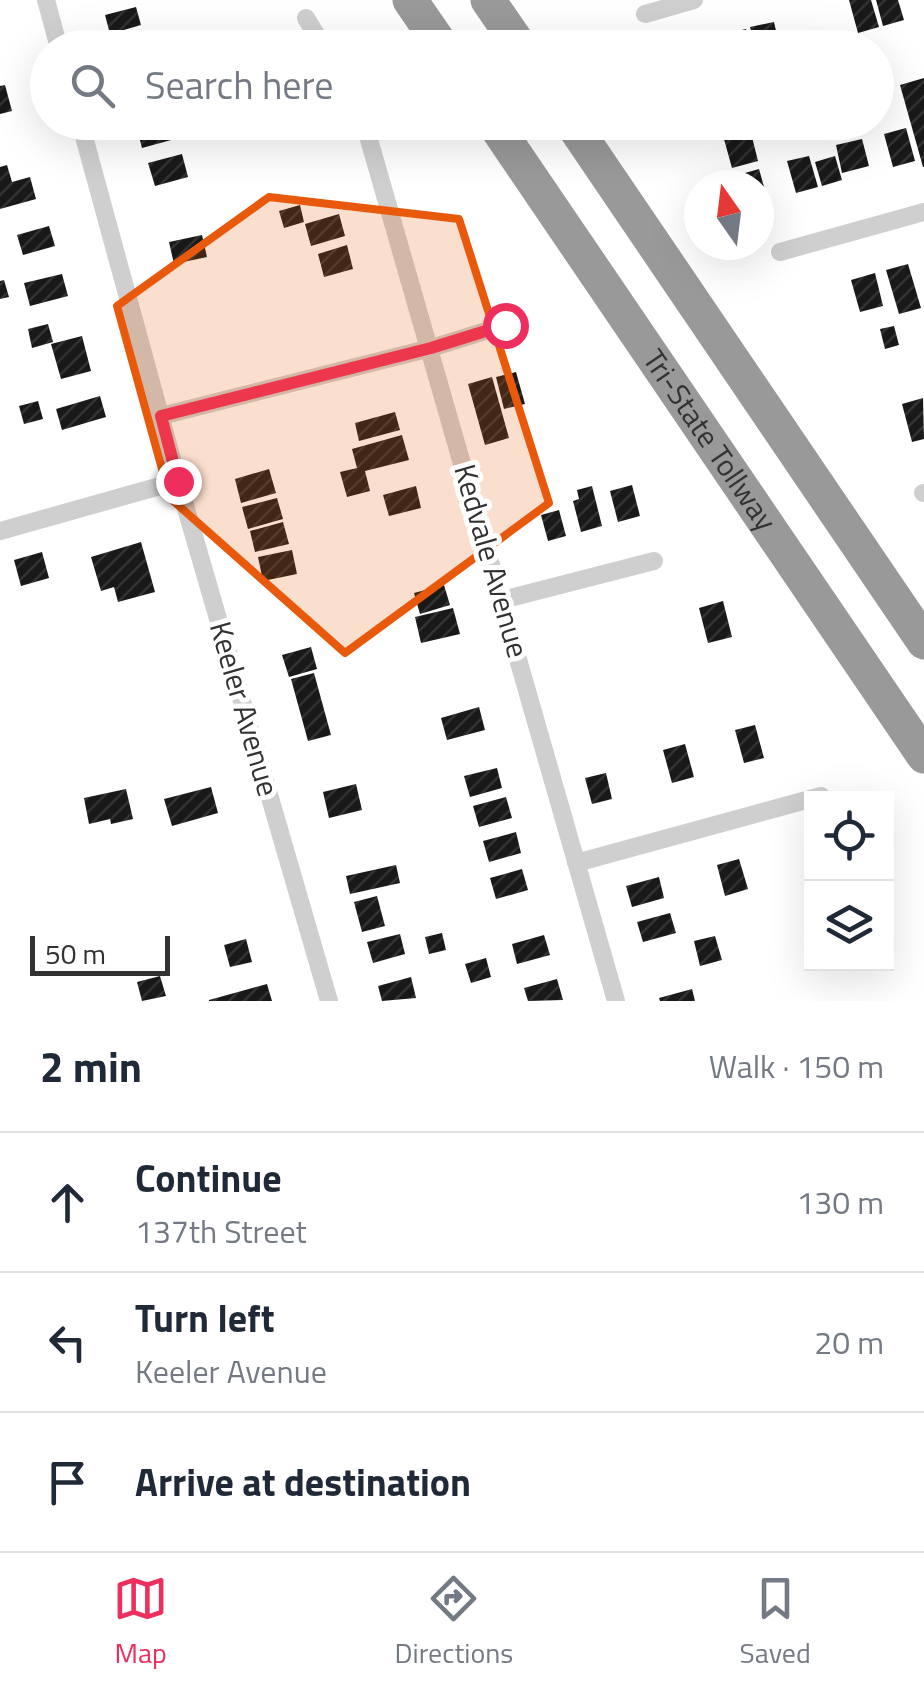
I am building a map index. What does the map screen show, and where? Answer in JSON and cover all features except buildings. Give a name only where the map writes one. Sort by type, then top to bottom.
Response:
[{"type":"highway","points":[[410,0],[430,30]]},
{"type":"highway","points":[[488,0],[508,30]]},
{"type":"highway","name":"Tri-State Tollway","points":[[506,140],[924,756]]},
{"type":"highway","points":[[584,140],[924,642]]},
{"type":"street","points":[[46,0],[54,30]]},
{"type":"street","points":[[644,14],[694,0]]},
{"type":"street","points":[[306,18],[313,30]]},
{"type":"street","name":"Keeler Avenue","points":[[85,140],[178,481],[330,1001]]},
{"type":"street","name":"Kedvale Avenue","points":[[369,140],[616,1001]]},
{"type":"street","points":[[780,252],[924,212]]},
{"type":"street","points":[[161,416],[431,348],[505,325]]},
{"type":"street","points":[[0,531],[178,481]]},
{"type":"street","points":[[502,600],[654,561]]},
{"type":"street","points":[[576,863],[804,801]]},
{"type":"highlighted area","points":[[269,197],[459,219],[549,503],[345,653],[170,498],[117,306]]},
{"type":"route","points":[[178,481],[161,416],[431,348],[505,325]]}]
